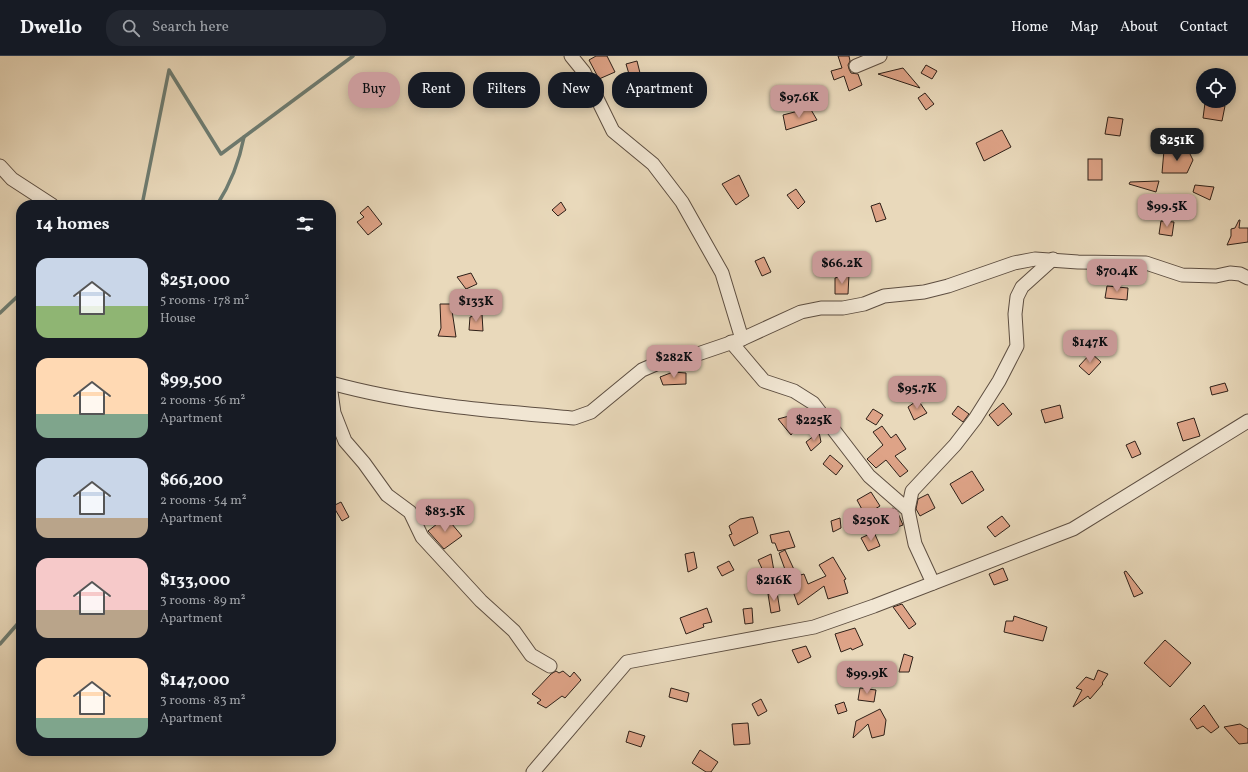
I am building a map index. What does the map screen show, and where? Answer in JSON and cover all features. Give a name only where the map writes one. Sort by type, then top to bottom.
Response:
[{"type":"street","points":[[571,56],[584,72],[613,131],[653,164],[682,202],[722,273],[737,341],[764,381],[794,391],[812,403],[869,476],[908,510]]},
{"type":"street","points":[[856,66],[880,56]]},
{"type":"street","points":[[0,166],[12,179],[44,200]]},
{"type":"street","points":[[336,384],[366,393],[438,404],[574,418],[591,412],[642,370],[665,360],[692,356],[737,341],[801,312],[821,308],[843,308],[864,304],[884,296],[924,292],[948,286],[1014,263],[1035,259],[1053,259],[1078,262],[1146,263],[1182,275],[1216,276],[1230,273],[1240,274],[1248,278]]},
{"type":"street","points":[[933,583],[915,544],[908,510],[912,491],[955,445],[975,419],[998,381],[1016,346],[1015,314],[1017,297],[1022,287],[1053,259]]},
{"type":"street","points":[[336,418],[345,441],[364,463],[387,495],[410,512],[422,538],[481,601],[514,631],[531,655],[550,666]]},
{"type":"street","points":[[533,772],[627,662],[814,627],[1073,529],[1248,421]]},
{"type":"building","points":[[596,56],[607,56],[615,72],[612,72],[604,77],[604,72],[595,72],[589,60]]},
{"type":"building","points":[[838,56],[849,56],[849,69],[851,73],[858,74],[862,85],[849,91],[844,76],[834,80],[831,71],[842,68]]},
{"type":"building","points":[[637,61],[640,72],[628,72],[626,64]]},
{"type":"building","points":[[926,65],[937,71],[932,79],[921,73]]},
{"type":"building","points":[[903,68],[920,88],[878,74]]},
{"type":"building","points":[[925,93],[934,104],[926,110],[918,98]]},
{"type":"building","points":[[810,108],[817,120],[786,130],[783,115]]},
{"type":"building","points":[[1204,108],[1225,108],[1222,121],[1203,118]]},
{"type":"building","points":[[1108,117],[1123,119],[1120,136],[1105,134]]},
{"type":"building","points":[[1002,130],[1011,147],[984,161],[976,143]]},
{"type":"building","points":[[1164,150],[1189,152],[1193,160],[1187,173],[1162,173]]},
{"type":"building","points":[[1088,159],[1102,159],[1102,180],[1088,180]]},
{"type":"building","points":[[739,175],[749,196],[736,205],[722,184]]},
{"type":"building","points":[[1159,181],[1156,192],[1129,184],[1130,182]]},
{"type":"building","points":[[1195,185],[1214,187],[1210,200],[1193,192]]},
{"type":"building","points":[[796,189],[805,202],[798,209],[787,195]]},
{"type":"building","points":[[561,202],[566,210],[558,216],[552,210]]},
{"type":"building","points":[[880,203],[886,219],[876,222],[871,206]]},
{"type":"building","points":[[368,206],[382,224],[368,235],[357,222],[364,217],[360,213]]},
{"type":"building","points":[[1239,220],[1239,228],[1248,228],[1248,242],[1227,245],[1231,236],[1231,229],[1235,228]]},
{"type":"building","points":[[1161,221],[1174,222],[1172,236],[1159,234]]},
{"type":"building","points":[[764,257],[771,272],[762,276],[755,261]]},
{"type":"building","points":[[471,273],[477,284],[466,289],[457,277]]},
{"type":"building","points":[[849,274],[848,294],[835,294],[835,278]]},
{"type":"building","points":[[1107,286],[1128,288],[1127,300],[1105,298]]},
{"type":"building","points":[[440,304],[451,304],[456,337],[438,336],[441,328]]},
{"type":"building","points":[[482,314],[483,331],[469,330],[470,317]]},
{"type":"building","points":[[1091,353],[1101,362],[1089,375],[1079,366]]},
{"type":"building","points":[[673,372],[686,373],[686,384],[663,385],[660,377]]},
{"type":"building","points":[[1225,383],[1228,391],[1212,395],[1210,387]]},
{"type":"building","points":[[918,400],[927,413],[914,420],[908,407]]},
{"type":"building","points":[[1003,403],[1012,414],[998,426],[989,415]]},
{"type":"building","points":[[1060,405],[1063,418],[1045,423],[1041,410]]},
{"type":"building","points":[[958,406],[969,414],[963,422],[952,414]]},
{"type":"building","points":[[873,409],[883,415],[876,425],[866,419]]},
{"type":"building","points":[[789,416],[797,428],[791,435],[778,419]]},
{"type":"building","points":[[1194,418],[1200,436],[1183,441],[1177,423]]},
{"type":"building","points":[[882,426],[891,438],[896,434],[906,449],[895,456],[908,471],[900,477],[886,460],[876,468],[867,459],[883,445],[873,432]]},
{"type":"building","points":[[819,432],[821,442],[811,451],[806,442]]},
{"type":"building","points":[[1135,441],[1141,454],[1132,458],[1126,445]]},
{"type":"building","points":[[830,455],[843,466],[836,475],[823,464]]},
{"type":"building","points":[[972,471],[984,490],[962,504],[950,484]]},
{"type":"building","points":[[871,492],[880,506],[865,515],[857,500]]},
{"type":"building","points":[[928,494],[935,508],[920,516],[916,509],[918,499]]},
{"type":"building","points":[[341,502],[349,517],[342,521],[336,511],[336,504]]},
{"type":"building","points":[[893,508],[897,511],[903,525],[895,528],[887,511]]},
{"type":"building","points":[[1002,516],[1010,526],[995,537],[987,527]]},
{"type":"building","points":[[446,517],[462,536],[444,549],[428,531]]},
{"type":"building","points":[[753,517],[758,533],[734,546],[729,535],[732,534],[729,526],[740,519]]},
{"type":"building","points":[[840,518],[841,528],[833,532],[831,521]]},
{"type":"building","points":[[789,531],[795,547],[778,551],[775,543],[772,543],[770,535]]},
{"type":"building","points":[[874,532],[880,546],[868,551],[861,538]]},
{"type":"building","points":[[785,550],[797,576],[804,574],[808,584],[826,576],[819,565],[833,557],[846,579],[844,580],[848,593],[828,599],[824,586],[798,605],[779,553]]},
{"type":"building","points":[[694,552],[697,568],[688,572],[685,554]]},
{"type":"building","points":[[771,554],[774,571],[765,575],[758,560]]},
{"type":"building","points":[[729,561],[734,570],[722,576],[717,567]]},
{"type":"building","points":[[1003,568],[1008,580],[994,585],[989,574]]},
{"type":"building","points":[[1126,571],[1143,593],[1134,597],[1124,572]]},
{"type":"building","points":[[777,592],[780,611],[771,613],[768,594]]},
{"type":"building","points":[[902,604],[916,624],[909,629],[893,607]]},
{"type":"building","points":[[707,608],[712,622],[703,624],[704,627],[686,634],[680,618]]},
{"type":"building","points":[[752,608],[753,623],[745,624],[743,609]]},
{"type":"building","points":[[1014,616],[1047,627],[1043,641],[1004,632],[1006,621],[1013,621]]},
{"type":"building","points":[[855,628],[863,645],[852,650],[851,648],[841,652],[835,634]]},
{"type":"building","points":[[1165,640],[1191,663],[1170,687],[1144,663]]},
{"type":"building","points":[[806,646],[811,657],[798,663],[792,650]]},
{"type":"building","points":[[904,654],[913,657],[909,672],[899,672]]},
{"type":"building","points":[[1098,670],[1108,674],[1102,683],[1103,684],[1090,699],[1088,696],[1073,707],[1082,690],[1076,688],[1086,677],[1094,680]]},
{"type":"building","points":[[556,671],[559,673],[563,671],[570,677],[574,672],[581,680],[565,698],[562,696],[546,708],[537,703],[541,700],[532,694],[551,674]]},
{"type":"building","points":[[671,688],[689,693],[687,702],[669,697]]},
{"type":"building","points":[[860,688],[876,690],[874,702],[858,700]]},
{"type":"building","points":[[761,699],[767,711],[758,716],[752,704]]},
{"type":"building","points":[[844,702],[847,711],[838,714],[835,705]]},
{"type":"building","points":[[1204,705],[1219,727],[1211,733],[1203,726],[1197,729],[1190,719]]},
{"type":"building","points":[[880,709],[886,720],[884,735],[872,738],[868,724],[853,738],[856,721]]},
{"type":"building","points":[[748,723],[750,744],[734,745],[732,724]]},
{"type":"building","points":[[1240,724],[1248,729],[1248,743],[1239,744],[1224,727]]},
{"type":"building","points":[[629,731],[645,736],[641,747],[626,742]]},
{"type":"building","points":[[700,750],[718,762],[711,772],[706,772],[692,763]]},
{"type":"waterway","points":[[143,200],[169,70],[221,154],[353,56]]},
{"type":"waterway","points":[[220,200],[234,172],[240,156],[244,137]]},
{"type":"waterway","points":[[0,313],[16,298]]},
{"type":"waterway","points":[[0,644],[16,626]]}]
